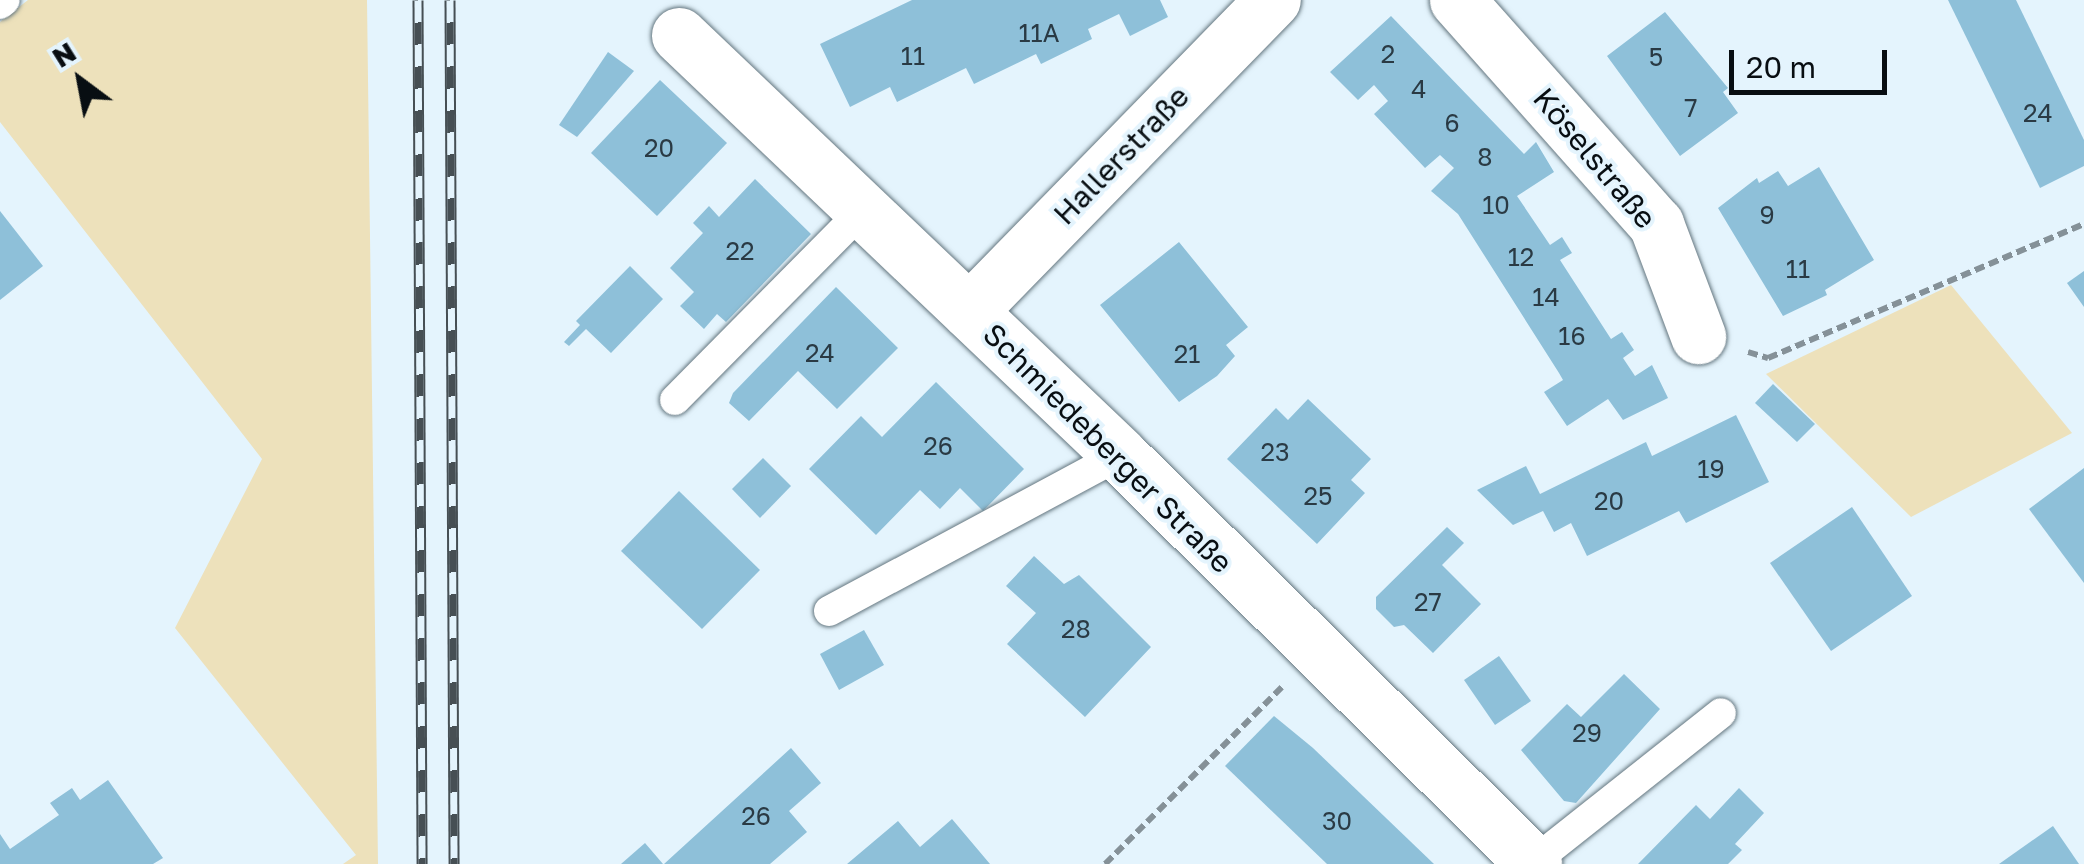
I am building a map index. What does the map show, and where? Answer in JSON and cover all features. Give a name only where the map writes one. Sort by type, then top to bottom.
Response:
[{"type":"street","name":"Hallerstraße","points":[[969,311],[1273,0]]},
{"type":"street","name":"Köselstraße","points":[[1457,0],[1656,224],[1698,336]]},
{"type":"street","name":"Schmiedeberger Straße","points":[[679,34],[1120,455],[1312,652],[1533,863]]},
{"type":"lane","points":[[676,400],[864,209]]},
{"type":"lane","points":[[830,611],[1120,455]]},
{"type":"lane","points":[[1533,863],[1721,713]]},
{"type":"path","points":[[1698,336],[1768,358],[2084,224]]},
{"type":"path","points":[[1104,864],[1312,652]]},
{"type":"shaded area","points":[[28,0],[367,0],[378,864],[343,864],[356,855],[175,628],[262,459],[0,122],[0,22]]},
{"type":"shaded area","points":[[1951,285],[2072,433],[1911,517],[1766,374]]},
{"type":"building","points":[[912,0],[1160,0],[1168,17],[1130,36],[1119,14],[1088,29],[1092,39],[1041,64],[1036,54],[974,84],[966,68],[897,102],[890,87],[850,107],[820,44]]},
{"type":"building","points":[[1948,0],[2016,0],[2084,140],[2084,166],[2040,188]]},
{"type":"building","points":[[1665,12],[1728,88],[1723,92],[1738,113],[1680,156],[1607,56]]},
{"type":"building","points":[[1391,16],[1524,154],[1536,142],[1554,172],[1517,196],[1550,245],[1562,237],[1572,253],[1560,260],[1611,339],[1622,332],[1634,350],[1623,358],[1635,376],[1652,365],[1668,398],[1623,420],[1608,399],[1567,426],[1544,392],[1563,380],[1559,373],[1458,214],[1431,191],[1454,168],[1440,155],[1425,168],[1374,114],[1388,101],[1374,85],[1358,100],[1330,72]]},
{"type":"building","points":[[608,52],[634,71],[577,137],[559,125]]},
{"type":"building","points":[[660,80],[727,143],[657,216],[591,153]]},
{"type":"building","points":[[1819,167],[1874,260],[1825,290],[1827,295],[1783,316],[1718,208],[1757,178],[1759,183],[1778,171],[1788,186]]},
{"type":"building","points":[[755,179],[811,234],[726,322],[717,314],[704,329],[680,306],[694,292],[670,268],[703,233],[693,223],[709,206],[719,217]]},
{"type":"building","points":[[0,211],[43,266],[0,300]]},
{"type":"building","points":[[1179,242],[1248,327],[1226,345],[1235,356],[1217,376],[1179,402],[1100,305]]},
{"type":"building","points":[[630,266],[663,299],[611,353],[586,329],[569,346],[564,342],[580,325],[576,321]]},
{"type":"building","points":[[2084,271],[2084,307],[2067,283]]},
{"type":"building","points":[[836,287],[898,348],[837,409],[798,371],[749,421],[729,403],[733,393]]},
{"type":"building","points":[[936,382],[1024,469],[983,511],[960,488],[940,509],[920,490],[876,535],[809,469],[861,416],[882,437]]},
{"type":"building","points":[[1773,384],[1815,424],[1797,442],[1755,403]]},
{"type":"building","points":[[1308,399],[1371,459],[1351,480],[1365,493],[1317,544],[1227,459],[1276,408],[1288,420]]},
{"type":"building","points":[[1736,415],[1769,482],[1686,523],[1679,511],[1587,556],[1571,523],[1554,532],[1543,511],[1513,525],[1477,490],[1526,466],[1540,494],[1646,442],[1652,456]]},
{"type":"building","points":[[763,458],[791,486],[760,518],[732,489]]},
{"type":"building","points":[[2084,468],[2084,583],[2029,509]]},
{"type":"building","points":[[679,491],[760,570],[702,629],[621,551]]},
{"type":"building","points":[[1852,507],[1912,596],[1831,651],[1770,563]]},
{"type":"building","points":[[1447,527],[1464,543],[1442,565],[1481,604],[1433,653],[1404,625],[1394,627],[1376,609],[1376,597]]},
{"type":"building","points":[[1034,556],[1064,584],[1079,575],[1151,647],[1085,717],[1007,644],[1036,613],[1006,586]]},
{"type":"building","points":[[864,630],[884,665],[839,690],[820,654]]},
{"type":"building","points":[[1499,656],[1531,701],[1495,725],[1464,680]]},
{"type":"building","points":[[1624,674],[1660,709],[1576,803],[1564,801],[1521,750],[1567,704],[1581,717]]},
{"type":"building","points":[[1274,716],[1434,864],[1327,864],[1225,766]]},
{"type":"building","points":[[791,748],[821,783],[789,811],[807,832],[770,864],[664,864]]},
{"type":"building","points":[[108,780],[163,858],[153,864],[0,864],[0,834],[10,849],[59,815],[50,803],[72,788],[80,800]]},
{"type":"building","points":[[1739,788],[1764,813],[1735,844],[1742,850],[1728,864],[1638,864],[1696,805],[1710,819]]},
{"type":"building","points":[[952,819],[990,864],[847,864],[898,821],[920,847]]},
{"type":"building","points":[[2053,826],[2079,864],[1999,864]]},
{"type":"building","points":[[645,843],[663,864],[621,864]]},
{"type":"railway","points":[[418,0],[422,864]]},
{"type":"railway","points":[[450,0],[454,864]]}]
